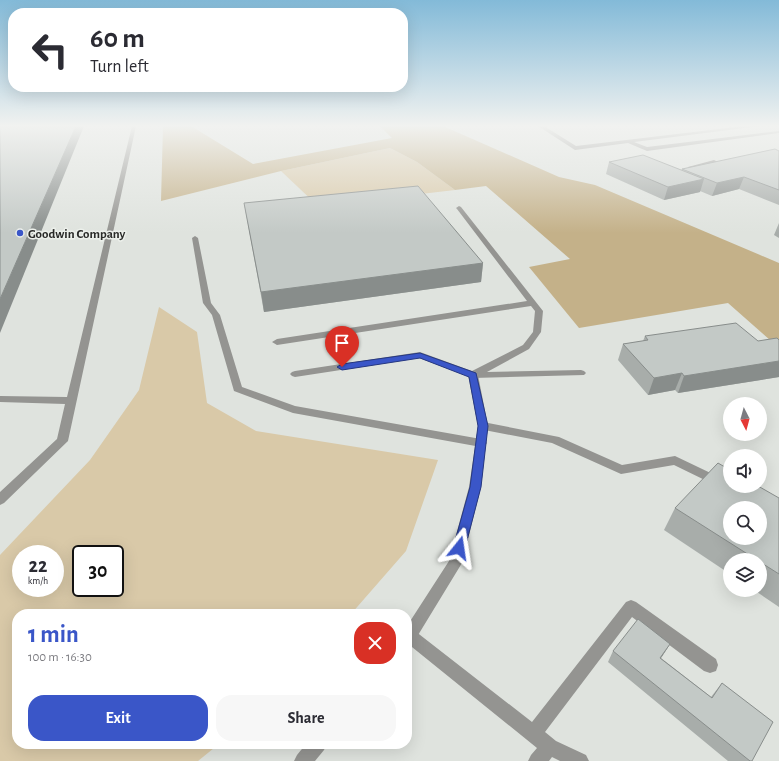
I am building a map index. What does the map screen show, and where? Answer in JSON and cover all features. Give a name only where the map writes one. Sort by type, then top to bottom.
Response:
[{"type":"street","points":[[0,500],[62,441],[126,162]]},
{"type":"street","points":[[691,167],[718,162]]},
{"type":"street","points":[[459,208],[539,311],[537,332],[526,347],[473,375]]},
{"type":"street","points":[[195,238],[207,303],[216,315],[238,389],[293,409],[481,442]]},
{"type":"street","points":[[277,342],[532,303]]},
{"type":"street","points":[[295,374],[420,355],[473,375],[581,373]]},
{"type":"street","points":[[412,632],[455,563],[475,487],[483,426],[473,375]]},
{"type":"street","points":[[0,399],[71,401]]},
{"type":"street","points":[[483,426],[555,440],[621,470],[675,460],[723,484]]},
{"type":"street","points":[[533,734],[631,607],[710,665]]},
{"type":"street","points":[[412,641],[550,747],[580,761]]},
{"type":"street","points":[[537,761],[550,747]]},
{"type":"street","points":[[303,761],[314,749]]},
{"type":"shaded area","points":[[162,162],[249,162],[253,164],[266,162],[326,162],[281,171],[161,201]]},
{"type":"shaded area","points":[[326,162],[416,162],[455,190],[318,206],[281,171]]},
{"type":"shaded area","points":[[417,162],[524,162],[559,177],[595,185],[779,263],[779,348],[728,303],[579,328],[529,267],[570,259],[486,186],[455,190]]},
{"type":"shaded area","points":[[159,307],[197,332],[207,403],[256,431],[438,460],[406,551],[355,609],[12,609],[12,749],[213,749],[198,761],[0,761],[0,555],[90,460],[139,390]]},
{"type":"building","points":[[0,162],[60,162],[0,299]]},
{"type":"building","points":[[609,162],[660,162],[704,179],[668,187]]},
{"type":"building","points":[[717,162],[779,162],[779,190],[744,177],[717,183],[682,169]]},
{"type":"building","points":[[418,186],[483,263],[261,292],[244,203]]},
{"type":"building","points":[[736,323],[758,341],[777,338],[779,340],[779,361],[684,376],[682,373],[654,378],[623,344],[648,340],[645,336]]},
{"type":"building","points":[[718,463],[723,466],[723,493],[767,493],[767,491],[779,498],[779,574],[767,566],[767,553],[746,553],[733,545],[767,545],[767,501],[723,501],[723,538],[675,508]]},
{"type":"building","points":[[638,619],[670,644],[660,658],[712,698],[722,683],[773,722],[752,761],[750,761],[613,651]]},
{"type":"place","name":"Goodwin Company","points":[[20,233]]},
{"type":"route","points":[[342,367],[420,355],[473,375],[483,426],[475,487],[459,548]]}]
